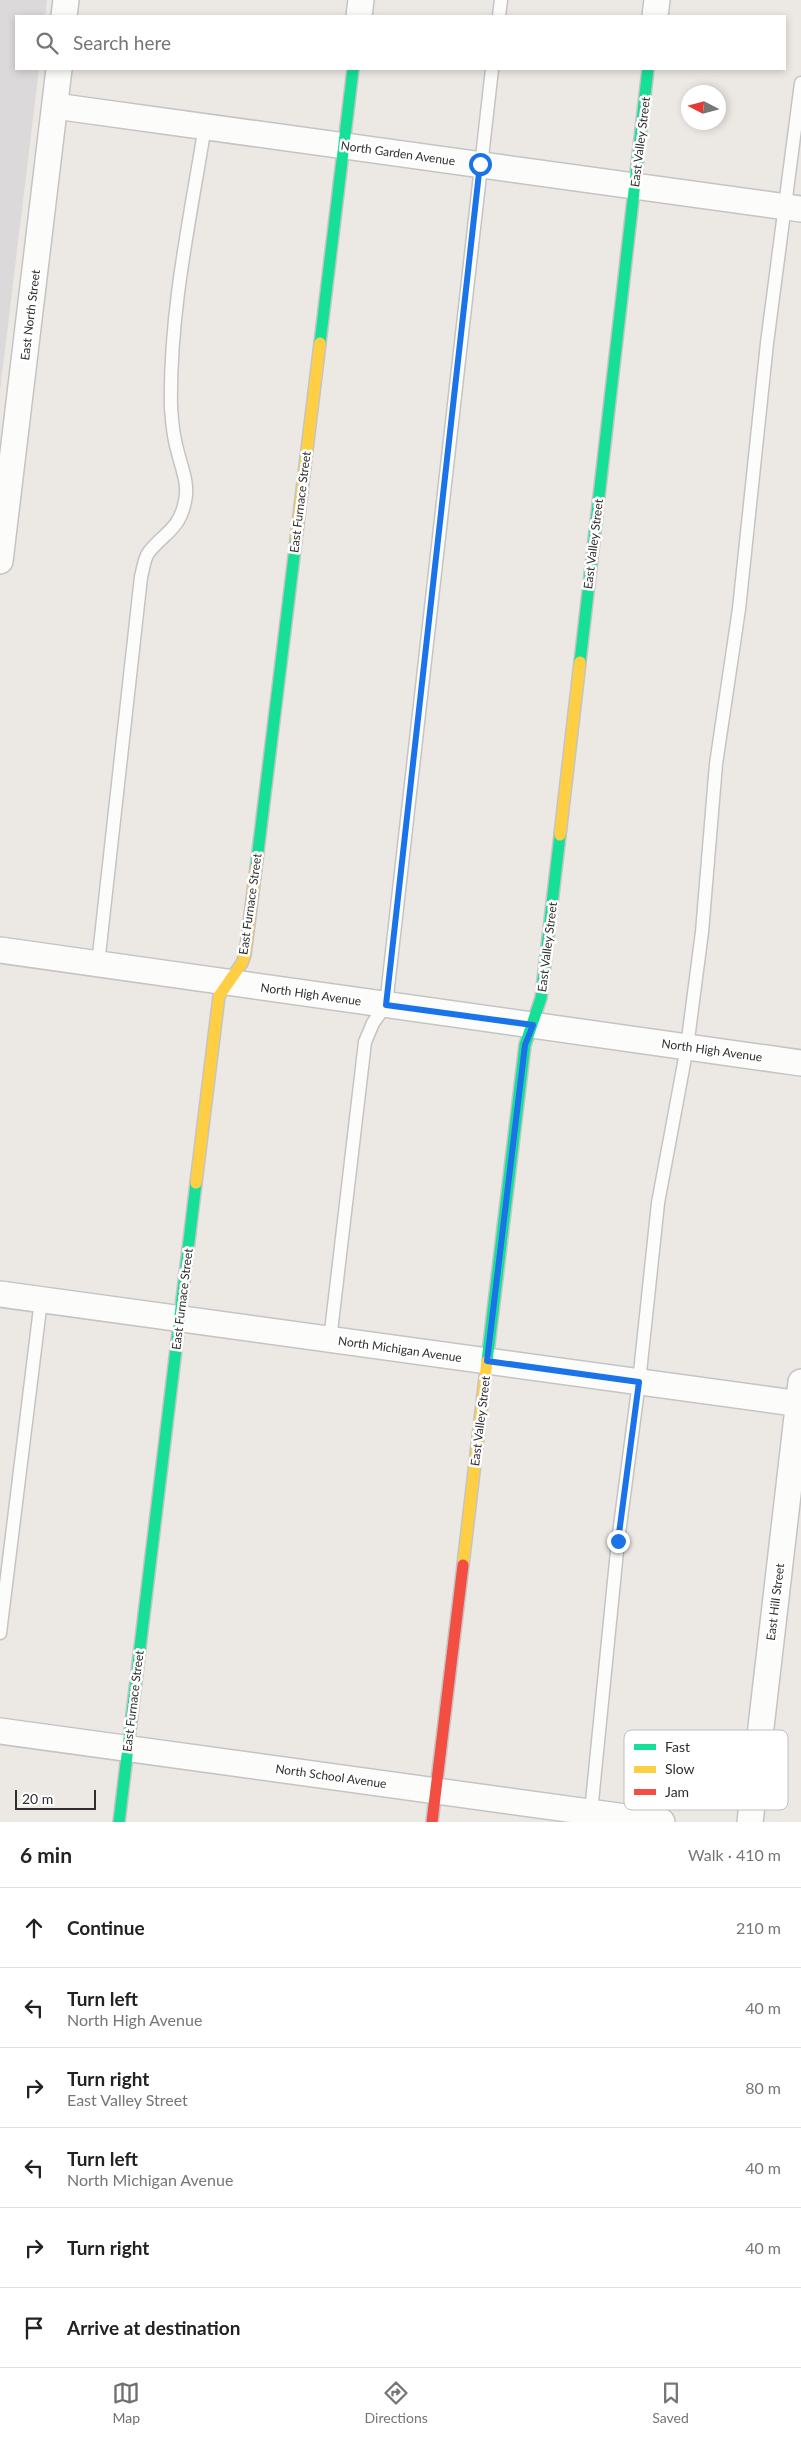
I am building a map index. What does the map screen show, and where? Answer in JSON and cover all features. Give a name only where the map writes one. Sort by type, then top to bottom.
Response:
[{"type":"street","points":[[64,15],[66,0]]},
{"type":"street","points":[[359,15],[361,0]]},
{"type":"street","points":[[655,15],[657,0]]},
{"type":"street","name":"East North Street","points":[[0,561],[59,70]]},
{"type":"street","name":"East Furnace Street","points":[[118,1822],[219,996],[245,955],[353,70]]},
{"type":"street","name":"East Valley Street","points":[[432,1822],[525,1045],[533,1025],[542,988],[648,70]]},
{"type":"street","name":"North Garden Avenue","points":[[55,106],[794,208]]},
{"type":"street","name":"North High Avenue","points":[[0,950],[801,1063]]},
{"type":"street","name":"North Michigan Avenue","points":[[0,1294],[639,1382],[800,1397]]},
{"type":"street","name":"East Hill Street","points":[[761,1730],[800,1397]]},
{"type":"street","name":"North School Avenue","points":[[0,1730],[662,1822]]},
{"type":"lane","points":[[499,15],[501,0]]},
{"type":"lane","points":[[330,1340],[365,1042],[372,1023],[386,1005],[492,70]]},
{"type":"lane","points":[[591,1812],[618,1541],[639,1382],[658,1204],[687,1047],[702,932],[716,764],[739,609],[767,343],[794,208],[801,83]]},
{"type":"lane","points":[[98,964],[141,577],[147,554],[175,527],[182,514],[186,499],[186,477],[177,452],[171,409],[174,337],[176,305],[205,126]]},
{"type":"lane","points":[[0,1633],[41,1300]]},
{"type":"shaded area","points":[[0,0],[47,0],[45,15],[15,15],[15,70],[39,70],[0,391]]},
{"type":"traffic: fast","points":[[320,343],[353,70]]},
{"type":"traffic: fast","points":[[580,662],[648,70]]},
{"type":"traffic: fast","points":[[256,868],[296,540]]},
{"type":"traffic: fast","points":[[487,1361],[525,1045],[541,998],[560,835]]},
{"type":"traffic: fast","points":[[119,1822],[196,1183]]},
{"type":"traffic: slow","points":[[296,540],[320,343]]},
{"type":"traffic: slow","points":[[560,835],[580,662]]},
{"type":"traffic: slow","points":[[196,1183],[219,996],[242,963],[245,955],[256,868]]},
{"type":"traffic: slow","points":[[463,1565],[487,1361]]},
{"type":"traffic: jam","points":[[432,1822],[463,1565]]},
{"type":"route","points":[[480,164],[386,1005],[533,1025],[525,1045],[487,1361],[639,1382],[618,1541]]}]
